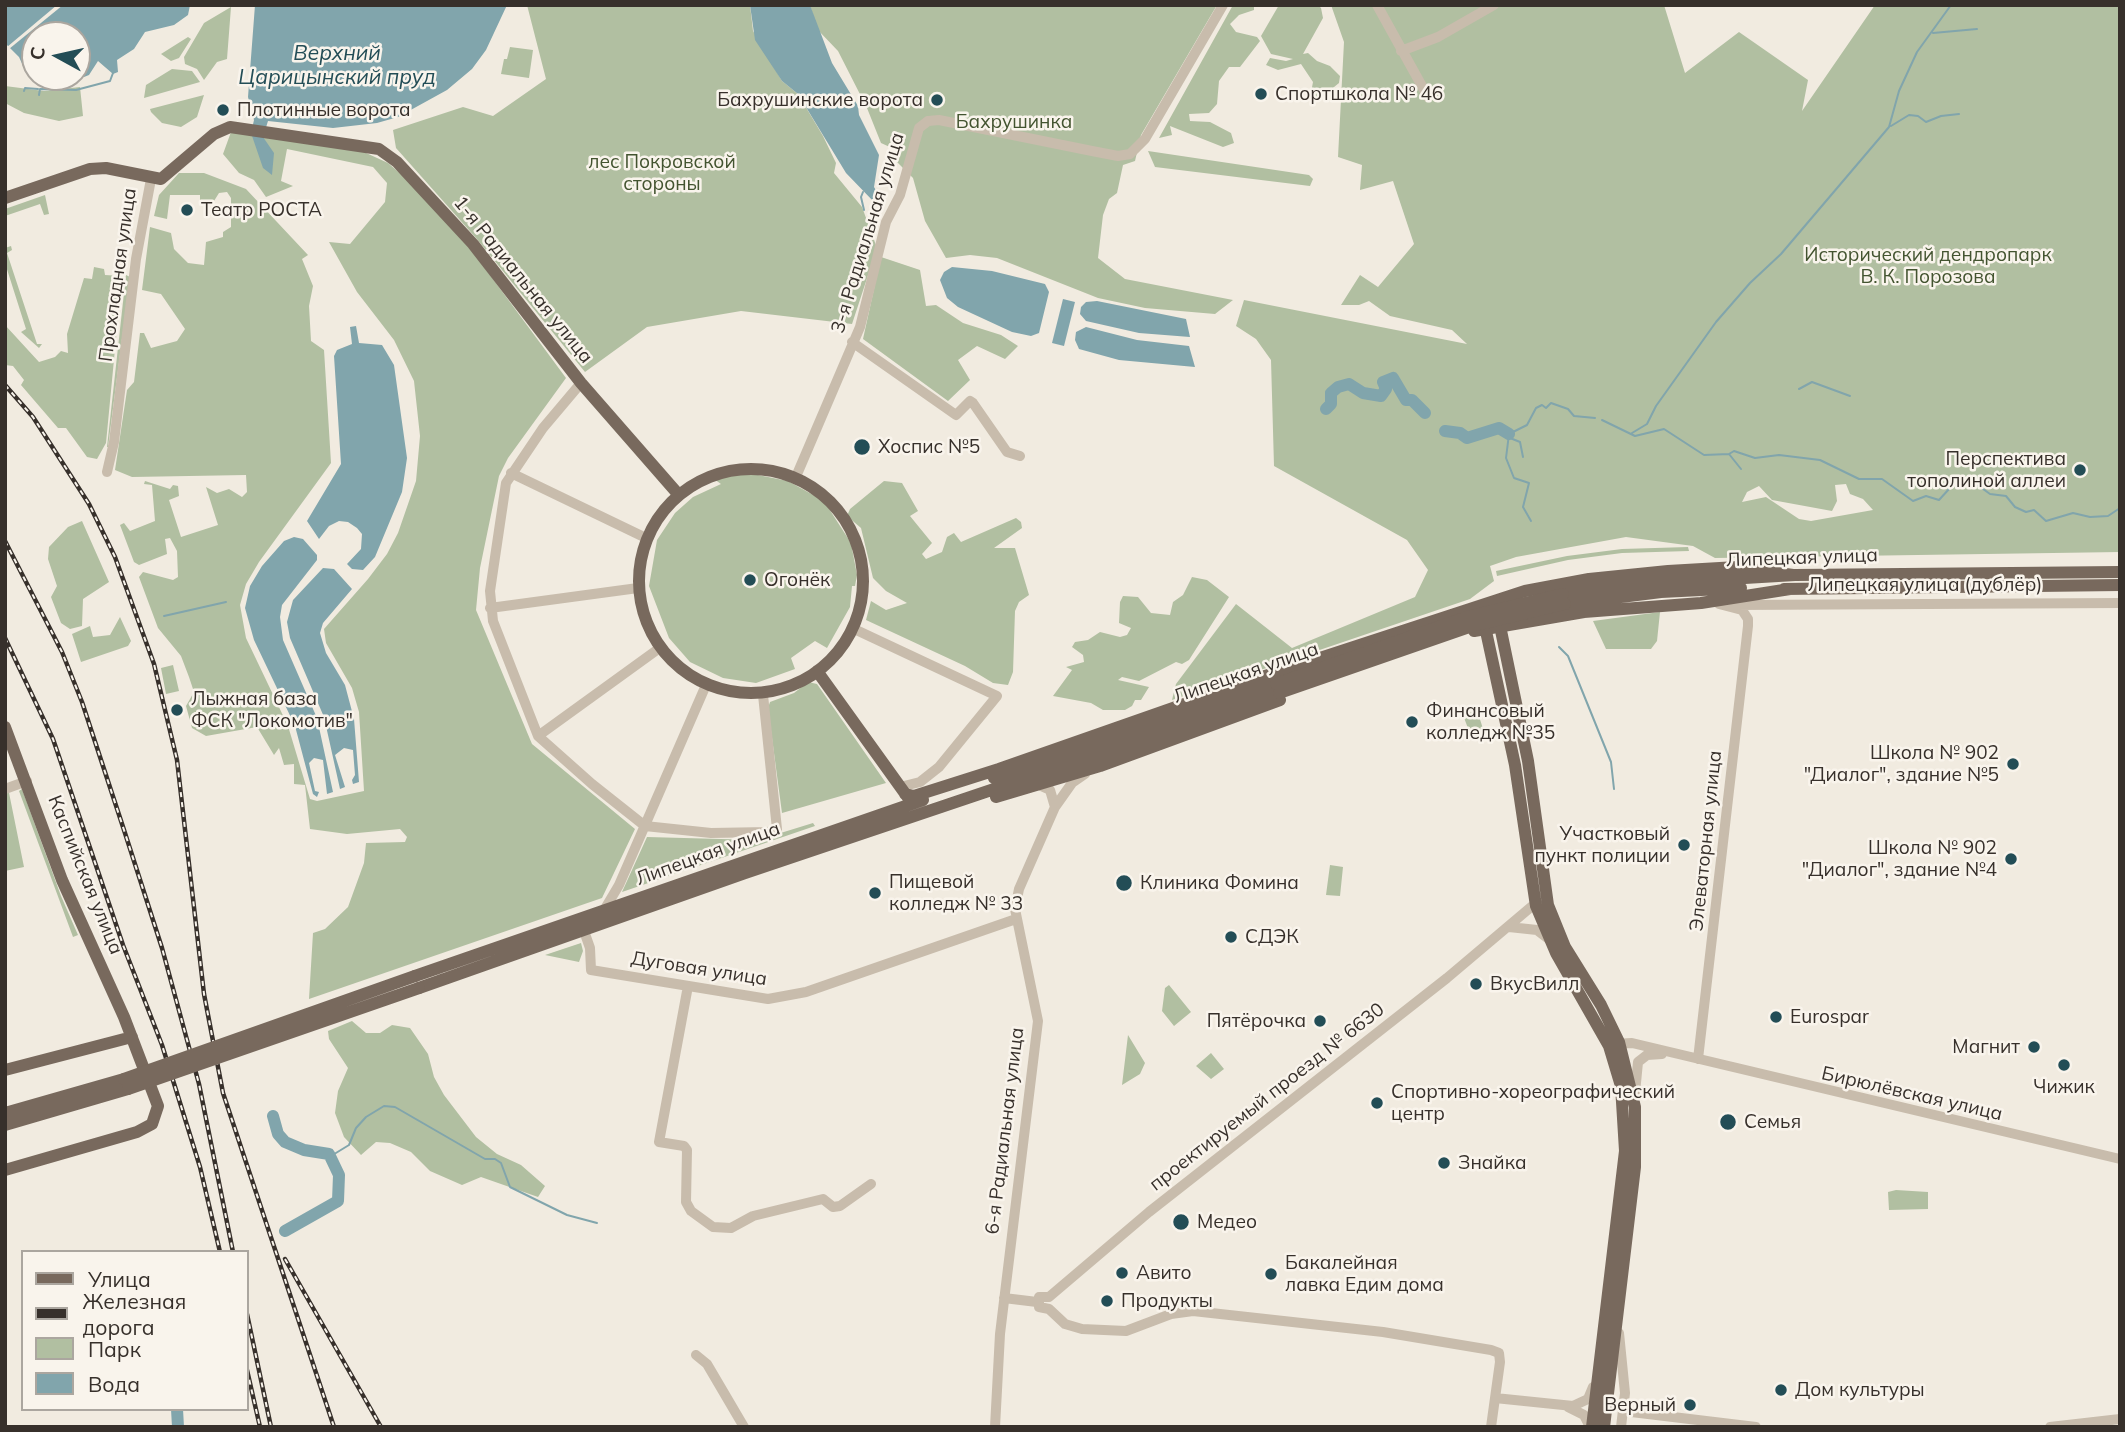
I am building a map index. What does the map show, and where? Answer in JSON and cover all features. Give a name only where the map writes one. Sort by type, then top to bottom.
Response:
[{"type":"main road","name":"1-я Радиальная улица","points":[[230,127],[250,127],[369,146],[390,155],[474,244],[581,383],[678,494]]},
{"type":"main road","name":"Прохладная улица","points":[[151,179],[169,175],[214,134],[230,127]]},
{"type":"main road","points":[[5,198],[90,169],[107,168],[151,179]]},
{"type":"main road","points":[[740,469],[761,470],[794,479],[822,496],[840,514],[858,551],[862,590],[852,628],[836,653],[817,671],[789,687],[763,695],[729,692],[706,684],[685,670],[661,647],[638,588],[646,538],[678,494],[703,480],[740,469]]},
{"type":"main road","name":"Липецкая улица (дублёр)","points":[[967,801],[988,799],[1040,785],[1255,711],[1280,687],[1480,605],[1542,587],[1600,577],[1668,570],[1737,567],[1793,575]]},
{"type":"main road","name":"Липецкая улица","points":[[417,982],[584,931],[910,800],[967,801],[1470,616],[1661,583],[1793,575],[2120,572]]},
{"type":"main road","name":"Липецкая улица","points":[[1564,599],[1661,592],[2120,585]]},
{"type":"main road","name":"Липецкая улица (дублёр)","points":[[910,800],[914,796],[999,769],[1395,655],[1461,633],[1641,606],[1700,603],[1790,589]]},
{"type":"main road","points":[[1495,600],[1528,761],[1542,906],[1601,1005],[1635,1107],[1636,1154],[1604,1427]]},
{"type":"main road","points":[[1480,605],[1550,941],[1614,1044],[1621,1086],[1625,1152],[1591,1427]]},
{"type":"main road","points":[[817,671],[910,800]]},
{"type":"main road","name":"Липецкая улица","points":[[417,982],[910,800],[1047,762],[1280,687]]},
{"type":"main road","name":"Каспийская улица","points":[[5,727],[66,890],[132,1037],[158,1106],[152,1124],[137,1132],[5,1170]]},
{"type":"main road","name":"Липецкая улица (дублёр)","points":[[961,788],[999,769]]},
{"type":"main road","points":[[5,1125],[417,982]]},
{"type":"main road","points":[[5,1070],[132,1037]]},
{"type":"main road","points":[[5,1113],[126,1084]]},
{"type":"street","name":"3-я Радиальная улица","points":[[794,479],[860,327],[886,222],[900,195],[905,168],[922,125],[939,120],[1118,156],[1130,154],[1145,139],[1223,5]]},
{"type":"street","points":[[1377,5],[1428,97]]},
{"type":"street","points":[[1401,51],[1438,37],[1493,5]]},
{"type":"street","name":"Прохладная улица","points":[[107,472],[116,431],[136,259],[151,179]]},
{"type":"street","points":[[852,342],[956,415],[973,402],[1007,452],[1020,456]]},
{"type":"street","points":[[581,383],[550,418],[511,473],[504,490],[490,592],[490,608],[538,736],[601,792],[645,826],[727,833],[777,829],[763,695]]},
{"type":"street","points":[[511,473],[646,538]]},
{"type":"street","points":[[1542,587],[1531,594],[1527,605],[1532,615],[1545,619]]},
{"type":"street","points":[[490,608],[638,588]]},
{"type":"street","name":"Липецкая улица (дублёр)","points":[[1700,603],[2120,603]]},
{"type":"street","points":[[1730,604],[1745,614],[1748,626]]},
{"type":"street","points":[[1748,626],[1755,616],[1772,605]]},
{"type":"street","name":"Элеваторная улица","points":[[1698,1059],[1748,626]]},
{"type":"street","points":[[852,628],[997,696],[939,767],[920,782],[910,800]]},
{"type":"street","points":[[538,736],[661,647]]},
{"type":"street","points":[[603,912],[619,885],[706,684]]},
{"type":"street","name":"6-я Радиальная улица","points":[[995,1427],[1004,1298],[1038,1021],[1016,919],[1016,898],[1055,807],[1072,783],[1100,766]]},
{"type":"street","points":[[5,789],[27,781]]},
{"type":"street","points":[[1040,785],[1050,790],[1055,807]]},
{"type":"street","points":[[619,885],[623,894],[635,901]]},
{"type":"street","points":[[1016,898],[998,923],[1021,943]]},
{"type":"street","name":"проектируемый проезд № 6630","points":[[1049,1297],[1152,1210],[1508,927],[1542,906]]},
{"type":"street","name":"Дуговая улица","points":[[584,931],[590,948],[591,970],[768,999],[789,997],[1016,919]]},
{"type":"street","points":[[1508,927],[1537,930],[1550,941]]},
{"type":"street","points":[[688,986],[659,1142],[684,1146],[687,1150],[686,1202],[691,1211],[713,1227],[731,1228],[753,1216],[823,1199],[833,1207],[840,1206],[871,1184]]},
{"type":"street","points":[[1614,1044],[1677,1055]]},
{"type":"street","points":[[1635,1107],[1634,1071],[1640,1060],[1650,1055],[1677,1055]]},
{"type":"street","name":"Бирюлёвская улица","points":[[1677,1055],[2120,1159]]},
{"type":"street","points":[[1037,1302],[1042,1296],[1049,1297],[1052,1304],[1049,1309]]},
{"type":"street","points":[[1004,1298],[1037,1302]]},
{"type":"street","points":[[1037,1302],[1040,1309],[1049,1309],[1065,1324],[1094,1331],[1126,1331],[1171,1314],[1193,1311],[1447,1341],[1499,1353],[1491,1427]]},
{"type":"street","points":[[1618,1311],[1625,1393],[1621,1427]]},
{"type":"street","points":[[696,1355],[707,1364],[744,1427]]},
{"type":"street","points":[[1567,1407],[1588,1399],[1599,1373]]},
{"type":"street","points":[[1495,1398],[1567,1407],[1584,1415],[1591,1427]]},
{"type":"street","points":[[1623,1411],[1756,1427]]},
{"type":"street","points":[[2050,1427],[2120,1419]]},
{"type":"green space","name":"лес Покровской стороны","points":[[527,5],[750,5],[753,31],[782,81],[798,94],[823,136],[836,163],[834,173],[862,207],[877,248],[852,324],[741,311],[647,327],[585,372],[476,238],[396,148],[393,130],[463,107],[493,116],[546,79]]},
{"type":"green space","name":"Бахрушинка","points":[[810,5],[1217,5],[1141,135],[1135,161],[1123,165],[1117,193],[1109,199],[1103,215],[1098,258],[1125,279],[1233,300],[1215,314],[1145,308],[1098,298],[997,258],[970,255],[946,258],[925,221],[913,178],[895,160],[892,148],[881,143],[867,108],[838,51],[817,29]]},
{"type":"green space","points":[[1233,5],[1254,5],[1254,10],[1239,15],[1230,24],[1236,32],[1257,37],[1260,41],[1240,67],[1229,67],[1219,81],[1217,104],[1209,113],[1189,114],[1190,121],[1210,122],[1231,133],[1234,143],[1223,147],[1170,126],[1172,135],[1159,138]]},
{"type":"green space","points":[[1279,5],[1318,5],[1321,8],[1323,18],[1303,54],[1308,53],[1317,61],[1330,66],[1340,76],[1339,83],[1317,101],[1310,98],[1313,82],[1301,64],[1278,70],[1266,65],[1270,58],[1286,61],[1293,59],[1271,54],[1261,36]]},
{"type":"green space","name":"Исторический дендропарк В. К. Порозова","points":[[1331,5],[1664,5],[1685,73],[1739,32],[1808,80],[1802,111],[1875,5],[2120,5],[2120,552],[1715,558],[1693,546],[1626,537],[1516,557],[1490,566],[1494,581],[1470,599],[1172,700],[1176,684],[1236,604],[1292,648],[1415,597],[1428,570],[1407,540],[1274,466],[1271,360],[1256,339],[1236,326],[1244,300],[1467,344],[1452,330],[1390,316],[1369,301],[1359,305],[1341,305],[1360,275],[1378,287],[1414,244],[1393,181],[1360,190],[1362,165],[1338,157],[1344,42]],"holes":[[[1846,484],[1850,494],[1863,499],[1873,510],[1811,521],[1799,519],[1766,497],[1742,502],[1747,492],[1759,486],[1772,500],[1832,511],[1837,501],[1835,485]]]},
{"type":"green space","points":[[231,7],[227,59],[217,62],[204,80],[197,69],[185,64],[184,57],[204,23]]},
{"type":"green space","points":[[188,37],[191,39],[179,58],[171,61],[161,54]]},
{"type":"green space","points":[[510,47],[533,50],[529,78],[501,74]]},
{"type":"green space","points":[[172,69],[192,71],[200,82],[144,98],[146,85]]},
{"type":"green space","points":[[5,86],[21,88],[21,91],[80,91],[83,116],[59,121],[24,113],[5,103]]},
{"type":"green space","points":[[204,95],[197,117],[181,127],[162,123],[150,109]]},
{"type":"green space","points":[[231,132],[364,152],[388,163],[417,188],[470,248],[566,378],[508,458],[499,476],[480,568],[476,610],[532,744],[635,829],[602,898],[309,999],[313,933],[325,929],[348,907],[364,863],[366,843],[405,842],[407,837],[400,829],[347,834],[310,829],[305,785],[294,784],[294,764],[284,765],[279,748],[274,755],[257,727],[206,736],[192,728],[186,706],[194,692],[189,677],[181,656],[158,628],[139,577],[143,572],[173,580],[178,577],[177,551],[170,538],[165,539],[167,554],[139,565],[134,562],[120,525],[124,523],[130,531],[155,521],[152,485],[144,484],[145,481],[170,489],[173,485],[178,486],[179,496],[169,500],[181,537],[218,525],[206,487],[217,493],[229,489],[242,497],[247,492],[246,475],[132,477],[115,470],[127,390],[134,382],[140,333],[144,333],[151,348],[177,341],[185,329],[161,294],[142,290],[150,227],[171,233],[174,249],[188,263],[204,265],[206,242],[223,237],[223,232],[231,227],[231,198],[227,192],[219,193],[214,201],[200,200],[200,195],[170,195],[167,219],[154,216],[159,195],[179,173],[204,173],[246,189],[308,255],[302,259],[313,286],[309,306],[311,341],[324,350],[331,463],[259,562],[246,584],[240,605],[246,638],[288,726],[310,799],[317,801],[364,791],[359,712],[352,688],[326,643],[324,629],[368,579],[387,554],[398,533],[416,481],[420,436],[414,381],[394,340],[357,292],[329,242],[350,244],[385,202],[387,183],[373,167],[287,149],[281,181],[293,186],[266,197],[254,180],[239,173],[223,154]]},
{"type":"green space","points":[[1148,151],[1309,175],[1313,179],[1310,186],[1155,167]]},
{"type":"green space","points":[[45,195],[49,214],[44,215],[40,204],[5,216],[5,209]]},
{"type":"green space","points":[[11,246],[12,250],[7,253],[37,344],[42,344],[39,348],[21,332],[26,329],[5,263],[5,248]]},
{"type":"green space","points":[[881,257],[920,270],[926,306],[936,305],[963,323],[1001,335],[1018,346],[1005,359],[977,346],[958,360],[970,380],[948,401],[863,339]]},
{"type":"green space","points":[[94,267],[104,269],[105,275],[122,276],[106,443],[97,459],[87,457],[66,428],[58,428],[21,385],[24,380],[13,366],[5,365],[5,325],[39,362],[55,357],[61,351],[68,353],[67,334],[84,278],[92,279]]},
{"type":"green space","points":[[126,275],[130,277],[107,447]]},
{"type":"green space","name":"Огонёк","points":[[748,473],[788,481],[824,501],[851,543],[857,575],[855,586],[852,586],[850,607],[827,648],[815,641],[791,658],[795,669],[756,683],[723,678],[690,662],[669,638],[649,586],[657,540],[675,513],[693,497],[721,484],[714,479]]},
{"type":"green space","points":[[884,481],[902,483],[918,511],[910,516],[932,543],[922,554],[926,559],[942,552],[947,537],[954,533],[961,542],[1016,518],[1021,522],[1022,528],[994,548],[1015,548],[1029,595],[1019,602],[1015,611],[1013,672],[1008,685],[993,683],[965,666],[866,620],[871,601],[886,610],[907,603],[886,591],[873,578],[861,528],[847,516],[850,509]]},
{"type":"green space","points":[[82,521],[109,582],[83,599],[82,626],[70,629],[61,623],[51,597],[57,586],[48,559],[49,547],[68,527]]},
{"type":"green space","points":[[1688,547],[1689,551],[1622,553],[1568,560],[1497,576],[1496,571],[1567,556],[1622,549]]},
{"type":"green space","points":[[1192,577],[1207,580],[1229,597],[1189,660],[1182,664],[1176,662],[1139,681],[1122,677],[1118,680],[1149,687],[1141,700],[1135,700],[1132,706],[1125,710],[1103,710],[1091,703],[1053,696],[1072,670],[1066,667],[1084,662],[1083,655],[1072,647],[1075,642],[1088,640],[1100,632],[1120,637],[1127,635],[1131,628],[1119,623],[1123,596],[1138,597],[1151,613],[1170,615],[1173,602],[1183,595]]},
{"type":"green space","points":[[1660,612],[1657,641],[1651,649],[1606,649],[1593,621]]},
{"type":"green space","points":[[120,617],[131,641],[128,646],[81,662],[72,634],[90,626],[93,637],[110,635]]},
{"type":"green space","points":[[173,665],[179,691],[166,694],[161,668]]},
{"type":"green space","points":[[808,682],[817,684],[886,783],[782,813],[768,708],[770,702],[794,693]]},
{"type":"green space","points":[[1477,710],[1485,735],[1472,739],[1463,715]]},
{"type":"green space","points":[[5,773],[24,867],[5,871]]},
{"type":"green space","points":[[22,789],[78,935],[73,937],[19,791]]},
{"type":"green space","points":[[813,823],[815,826],[622,892],[647,837],[758,840]]},
{"type":"green space","points":[[1330,865],[1343,867],[1340,896],[1326,895]]},
{"type":"green space","points":[[581,943],[583,951],[579,962],[545,955]]},
{"type":"green space","points":[[1169,985],[1191,1012],[1174,1026],[1162,1011],[1165,988]]},
{"type":"green space","points":[[352,1021],[366,1033],[380,1033],[392,1025],[410,1028],[428,1054],[434,1077],[444,1095],[476,1137],[497,1154],[521,1165],[545,1186],[538,1197],[481,1177],[462,1185],[430,1171],[411,1152],[390,1143],[376,1142],[361,1155],[344,1137],[335,1113],[338,1091],[348,1068],[329,1039],[328,1031]]},
{"type":"green space","points":[[1128,1035],[1145,1063],[1140,1074],[1122,1085]]},
{"type":"green space","points":[[1211,1053],[1224,1069],[1211,1079],[1196,1066]]},
{"type":"green space","points":[[1888,1192],[1928,1192],[1928,1209],[1889,1210]]},
{"type":"water","points":[[5,5],[190,5],[188,15],[174,25],[145,32],[134,49],[117,60],[118,72],[113,74],[98,61],[91,72],[91,21],[21,21],[21,61],[5,43]]},
{"type":"water","name":"Верхний Царицынский пруд","points":[[255,5],[507,5],[486,50],[472,69],[447,90],[398,117],[377,123],[333,128],[268,121],[263,137],[274,153],[272,175],[263,168],[251,133],[254,120],[248,97]]},
{"type":"water","points":[[750,5],[810,5],[832,63],[858,106],[859,115],[879,155],[874,187],[880,197],[874,202],[846,173],[798,94],[782,81],[755,40]]},
{"type":"water","points":[[952,267],[992,271],[1045,284],[1049,292],[1039,333],[1031,336],[1012,332],[958,307],[947,298],[940,280],[944,272]]},
{"type":"water","points":[[1063,299],[1075,302],[1064,346],[1052,343]]},
{"type":"water","points":[[1097,301],[1186,319],[1190,337],[1139,333],[1086,321],[1080,314],[1081,307],[1086,302]]},
{"type":"water","points":[[356,326],[359,343],[382,345],[394,365],[407,458],[402,492],[375,557],[363,570],[352,569],[347,564],[361,549],[362,534],[357,528],[348,522],[339,521],[329,526],[319,539],[307,521],[341,464],[334,356],[337,350],[352,344],[350,327]]},
{"type":"water","points":[[1086,327],[1137,340],[1189,346],[1195,367],[1119,360],[1079,349],[1075,340],[1076,332]]},
{"type":"water","points":[[294,537],[303,539],[317,555],[317,560],[282,605],[280,617],[283,640],[317,718],[333,792],[327,794],[323,760],[314,758],[309,763],[315,791],[319,792],[317,797],[313,794],[295,726],[254,640],[245,608],[250,586],[262,566],[284,541]]},
{"type":"water","points":[[323,568],[334,569],[352,589],[323,623],[320,633],[326,653],[345,685],[354,719],[359,782],[353,784],[352,780],[355,775],[353,750],[344,748],[335,755],[345,787],[340,789],[324,717],[290,638],[287,622],[293,600]]},
{"type":"pier","points":[[57,5],[63,5],[43,21],[38,21]]},
{"type":"pier","points":[[21,35],[21,39],[9,49],[7,47]]},
{"type":"waterway","points":[[1632,433],[1647,424],[1656,406],[1716,322],[1750,283],[1781,254],[1889,127],[1899,91],[1917,52],[1951,5]]},
{"type":"waterway","points":[[1933,33],[1977,29]]},
{"type":"waterway","points":[[39,95],[40,89],[76,90],[110,81],[113,73]]},
{"type":"waterway","points":[[1891,126],[1909,115],[1918,116],[1926,122],[1941,116],[1959,114]]},
{"type":"waterway","points":[[863,192],[861,197],[864,210]]},
{"type":"waterway","points":[[1326,409],[1331,404],[1331,393],[1338,387],[1349,384],[1363,393],[1381,396],[1386,389],[1383,382],[1393,378],[1406,400],[1412,400],[1425,413]]},
{"type":"waterway","points":[[1799,389],[1812,382],[1850,396]]},
{"type":"waterway","points":[[1531,521],[1523,507],[1529,483],[1514,478],[1506,458],[1509,434],[1527,425],[1536,408],[1542,405],[1546,408],[1551,403],[1568,409],[1574,416],[1595,418]]},
{"type":"waterway","points":[[1602,420],[1635,436],[1664,429],[1704,455],[1729,454],[1734,451],[1755,458],[1779,455],[1820,460],[1859,479],[1882,479],[1913,501],[1926,496],[1939,500],[1959,478],[1963,478],[1990,494],[2006,496],[2015,507],[2026,512],[2034,510],[2046,521],[2073,513],[2090,517],[2108,516],[2120,508]]},
{"type":"waterway","points":[[1445,431],[1460,433],[1467,438],[1499,428],[1509,434]]},
{"type":"waterway","points":[[1510,438],[1520,442],[1523,457]]},
{"type":"waterway","points":[[1729,454],[1741,469]]},
{"type":"waterway","points":[[164,616],[226,602]]},
{"type":"waterway","points":[[1559,647],[1568,656],[1611,762],[1614,789]]},
{"type":"waterway","points":[[331,1156],[349,1145],[356,1128],[366,1117],[384,1106],[395,1107],[485,1159],[495,1159],[501,1163],[510,1187],[567,1215],[597,1223]]},
{"type":"waterway","points":[[273,1116],[278,1134],[285,1142],[304,1150],[329,1154],[339,1175],[338,1201],[285,1231]]},
{"type":"waterway","points":[[177,1411],[178,1427]]},
{"type":"railway","points":[[5,385],[33,417],[89,504],[115,557],[154,664],[177,760],[204,994],[223,1093],[334,1427]]},
{"type":"railway","points":[[5,541],[62,652],[82,702],[162,948],[199,1084],[233,1250]]},
{"type":"railway","points":[[5,638],[53,739],[123,945],[162,1045],[200,1167],[220,1250]]},
{"type":"railway","points":[[285,1259],[381,1427]]},
{"type":"railway","points":[[248,1319],[271,1427]]},
{"type":"railway","points":[[248,1374],[260,1427]]},
{"type":"place","name":"Спортшкола № 46","points":[[1261,94]]},
{"type":"place","name":"Бахрушинские ворота","points":[[937,100]]},
{"type":"place","name":"Плотинные ворота","points":[[223,110]]},
{"type":"place","name":"Театр РОСТА","points":[[187,210]]},
{"type":"place","name":"Хоспис №5","points":[[862,447]]},
{"type":"place","name":"Перспектива тополиной аллеи","points":[[2080,470]]},
{"type":"place","name":"Огонёк","points":[[750,580]]},
{"type":"place","name":"Лыжная база ФСК \"Локомотив\"","points":[[177,710]]},
{"type":"place","name":"Финансовый колледж №35","points":[[1412,722]]},
{"type":"place","name":"Школа № 902 \"Диалог\", здание №5","points":[[2013,764]]},
{"type":"place","name":"Участковый пункт полиции","points":[[1684,845]]},
{"type":"place","name":"Школа № 902 \"Диалог\", здание №4","points":[[2011,859]]},
{"type":"place","name":"Клиника Фомина","points":[[1124,883]]},
{"type":"place","name":"Пищевой колледж № 33","points":[[875,893]]},
{"type":"place","name":"СДЭК","points":[[1231,937]]},
{"type":"place","name":"ВкусВилл","points":[[1476,984]]},
{"type":"place","name":"Eurospar","points":[[1776,1017]]},
{"type":"place","name":"Пятёрочка","points":[[1320,1021]]},
{"type":"place","name":"Магнит","points":[[2034,1047]]},
{"type":"place","name":"Чижик","points":[[2064,1065]]},
{"type":"place","name":"Спортивно-хореографический центр","points":[[1377,1103]]},
{"type":"place","name":"Семья","points":[[1728,1122]]},
{"type":"place","name":"Знайка","points":[[1444,1163]]},
{"type":"place","name":"Медео","points":[[1181,1222]]},
{"type":"place","name":"Авито","points":[[1122,1273]]},
{"type":"place","name":"Бакалейная лавка Едим дома","points":[[1271,1274]]},
{"type":"place","name":"Продукты","points":[[1107,1301]]},
{"type":"place","name":"Дом культуры","points":[[1781,1390]]},
{"type":"place","name":"Верный","points":[[1690,1405]]}]
